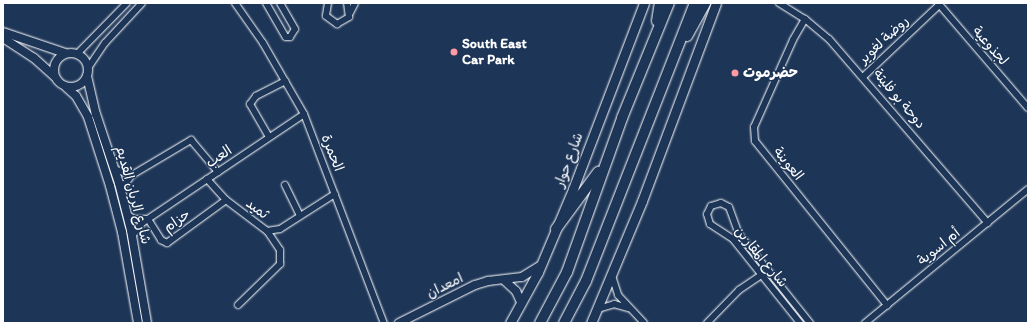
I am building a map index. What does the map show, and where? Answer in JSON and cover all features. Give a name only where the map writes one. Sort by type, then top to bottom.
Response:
[{"type":"highway","points":[[651,48],[660,3]]},
{"type":"highway","points":[[540,323],[567,272],[607,159],[669,3]]},
{"type":"highway","points":[[564,323],[586,281],[695,3]]},
{"type":"highway","points":[[673,58],[705,3]]},
{"type":"highway","points":[[556,229],[570,214],[607,159]]},
{"type":"main road","name":"شارع حوار","points":[[510,323],[541,265],[644,3]]},
{"type":"main road","points":[[592,323],[612,276],[716,3]]},
{"type":"street","points":[[77,54],[127,3]]},
{"type":"street","points":[[3,38],[34,58],[66,87],[79,86],[105,43],[142,3]]},
{"type":"street","name":"الحمرة","points":[[236,3],[304,114],[384,323]]},
{"type":"street","points":[[266,3],[286,37],[292,36],[295,29],[280,3]]},
{"type":"street","points":[[321,3],[324,12],[332,23],[342,23],[349,17],[355,3]]},
{"type":"street","points":[[324,12],[328,3]]},
{"type":"street","points":[[347,3],[349,17]]},
{"type":"street","name":"دوحة بو فليتة","points":[[779,3],[805,19],[829,39],[864,76],[988,223]]},
{"type":"street","name":"روضة لغوير","points":[[864,76],[938,4]]},
{"type":"street","name":"لجذوعية","points":[[938,4],[1027,104]]},
{"type":"street","name":"العوينة","points":[[805,19],[793,40],[754,127],[755,141],[887,305]]},
{"type":"street","points":[[3,32],[65,54],[77,54],[85,60],[88,72]]},
{"type":"street","points":[[54,76],[54,65],[65,54]]},
{"type":"street","name":"شارع الريان القديم","points":[[88,72],[96,114],[128,215],[147,323]]},
{"type":"street","points":[[269,137],[250,104],[256,96],[285,81]]},
{"type":"street","name":"شارع الريان القديم","points":[[66,87],[76,96],[88,117],[110,186],[123,239],[138,323]]},
{"type":"street","name":"العب","points":[[132,236],[148,219],[304,114]]},
{"type":"street","points":[[121,189],[132,175],[191,140],[196,143],[218,172]]},
{"type":"street","points":[[114,169],[132,175]]},
{"type":"street","name":"ثميد","points":[[207,179],[226,200],[267,231],[280,229],[335,194]]},
{"type":"street","points":[[285,185],[300,216]]},
{"type":"street","name":"أم اسوية","points":[[865,323],[1028,190]]},
{"type":"street","name":"حزام","points":[[148,219],[161,240],[167,243],[226,200]]},
{"type":"street","name":"شارع المقارين","points":[[800,323],[729,236],[710,224],[707,214],[711,206],[721,203],[729,207],[736,230],[810,323]]},
{"type":"street","points":[[128,215],[134,219],[148,219]]},
{"type":"street","points":[[238,305],[280,264],[280,250],[267,231]]},
{"type":"street","name":"امعدان","points":[[399,323],[475,285],[488,281],[522,277],[541,265]]},
{"type":"street","points":[[707,323],[739,290],[761,274],[771,274]]},
{"type":"street","points":[[612,276],[616,292],[644,323]]},
{"type":"street","points":[[504,280],[516,291],[521,302]]},
{"type":"street","points":[[598,309],[614,304],[629,308]]},
{"type":"place","name":"South East Car Park","points":[[454,52]]},
{"type":"place","name":"حضرموت","points":[[735,73]]}]
